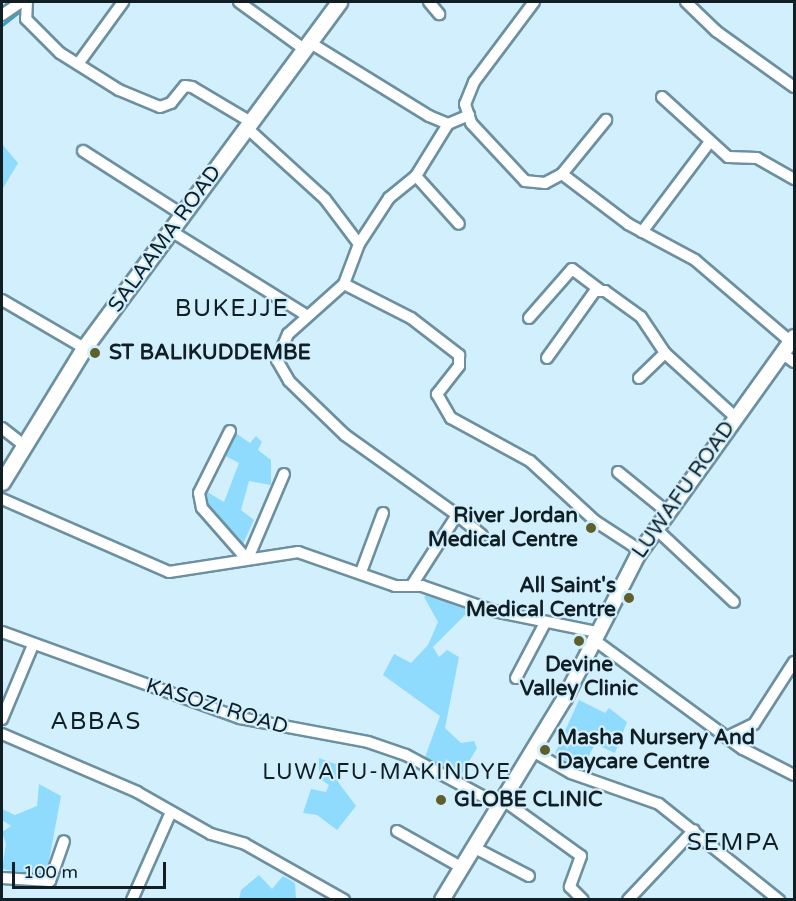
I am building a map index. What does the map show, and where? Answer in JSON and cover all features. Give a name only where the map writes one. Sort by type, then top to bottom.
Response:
[{"type":"main road","name":"SALAAMA ROAD","points":[[2,482],[84,348],[339,2]]},
{"type":"street","points":[[2,15],[21,2]]},
{"type":"street","points":[[27,2],[25,16],[78,64],[160,107],[185,86],[192,87],[249,125],[325,199],[359,244]]},
{"type":"street","points":[[78,64],[123,2]]},
{"type":"street","points":[[239,2],[307,46],[448,124]]},
{"type":"street","points":[[429,2],[439,14]]},
{"type":"street","points":[[534,2],[474,82],[465,104],[469,115],[504,164],[525,181],[545,183],[562,174],[606,120]]},
{"type":"street","points":[[686,2],[716,31],[795,87]]},
{"type":"street","points":[[662,97],[705,133],[709,143],[728,157],[757,158],[795,179]]},
{"type":"street","points":[[469,115],[448,124],[416,176],[389,198],[359,244],[344,284],[306,315],[282,342],[277,360],[281,371],[345,435],[482,535]]},
{"type":"street","points":[[642,232],[709,143]]},
{"type":"street","points":[[83,152],[183,215]]},
{"type":"street","points":[[562,174],[642,232],[695,260],[789,344],[795,362]]},
{"type":"street","points":[[416,176],[459,224]]},
{"type":"street","points":[[171,231],[306,315]]},
{"type":"street","points":[[529,318],[572,268],[640,317],[665,353],[735,417]]},
{"type":"street","points":[[344,284],[411,318],[459,355],[459,366],[437,394],[451,418],[530,461],[595,521],[640,551]]},
{"type":"street","points":[[547,358],[600,290]]},
{"type":"street","points":[[2,300],[84,348]]},
{"type":"street","name":"LUWAFU ROAD","points":[[442,900],[534,752],[640,551],[666,511],[789,344]]},
{"type":"street","points":[[639,378],[665,353]]},
{"type":"street","points":[[2,428],[24,445]]},
{"type":"street","points":[[230,431],[199,493],[202,508],[247,556]]},
{"type":"street","points":[[618,472],[666,511]]},
{"type":"street","points":[[247,556],[284,474]]},
{"type":"street","points":[[2,499],[169,572],[191,572],[247,556],[298,552],[395,586],[412,585],[595,636],[729,736],[795,775]]},
{"type":"street","points":[[360,572],[382,513]]},
{"type":"street","points":[[412,585],[457,515]]},
{"type":"street","points":[[655,528],[734,602]]},
{"type":"street","points":[[516,678],[545,623]]},
{"type":"street","name":"KASOZI ROAD","points":[[2,632],[240,718],[385,747],[501,802],[581,856],[570,887],[583,900]]},
{"type":"street","points":[[2,719],[33,645]]},
{"type":"street","points":[[729,736],[754,724],[795,662]]},
{"type":"street","points":[[2,734],[245,844],[344,900]]},
{"type":"street","points":[[534,752],[571,773],[644,796],[694,830],[779,900]]},
{"type":"street","points":[[132,900],[171,812]]},
{"type":"street","points":[[628,900],[694,830]]},
{"type":"street","points":[[397,831],[461,867]]},
{"type":"street","points":[[2,878],[50,881],[64,841]]},
{"type":"street","points":[[473,847],[529,876]]},
{"type":"shaded area","points":[[2,144],[18,163],[2,190]]},
{"type":"shaded area","points":[[234,432],[250,443],[256,436],[262,442],[258,450],[271,460],[271,485],[249,481],[241,510],[254,520],[242,546],[204,507],[204,490],[224,502],[239,463],[220,453]]},
{"type":"shaded area","points":[[429,592],[472,608],[433,647],[439,657],[447,650],[459,657],[445,728],[461,743],[474,741],[477,748],[460,777],[424,760],[440,716],[383,675],[394,654],[411,663],[428,645],[438,622],[424,597]]},
{"type":"shaded area","points":[[579,700],[605,713],[609,708],[627,722],[615,753],[595,744],[581,771],[555,753]]},
{"type":"shaded area","points":[[319,758],[338,765],[338,782],[356,806],[337,830],[317,815],[303,813],[311,789],[326,792],[329,785],[319,778]]},
{"type":"shaded area","points":[[39,784],[61,796],[46,877],[2,869],[6,844],[2,832],[11,826],[2,820],[2,809],[15,815],[37,806]]},
{"type":"shaded area","points":[[259,875],[272,889],[283,876],[295,883],[296,899],[239,899],[241,890]]},
{"type":"waterway","points":[[2,25],[24,8]]},
{"type":"place","name":"ST BALIKUDDEMBE","points":[[95,353]]},
{"type":"place","name":"River Jordan Medical Centre","points":[[591,528]]},
{"type":"place","name":"All Saint's Medical Centre","points":[[629,598]]},
{"type":"place","name":"Devine Valley Clinic","points":[[579,641]]},
{"type":"place","name":"Masha Nursery And Daycare Centre","points":[[545,750]]},
{"type":"place","name":"GLOBE CLINIC","points":[[441,800]]},
{"type":"district","name":"BUKEJJE","points":[[232,309]]},
{"type":"district","name":"ABBAS","points":[[96,722]]},
{"type":"district","name":"LUWAFU-MAKINDYE","points":[[387,773]]},
{"type":"district","name":"SEMPA","points":[[734,843]]}]
